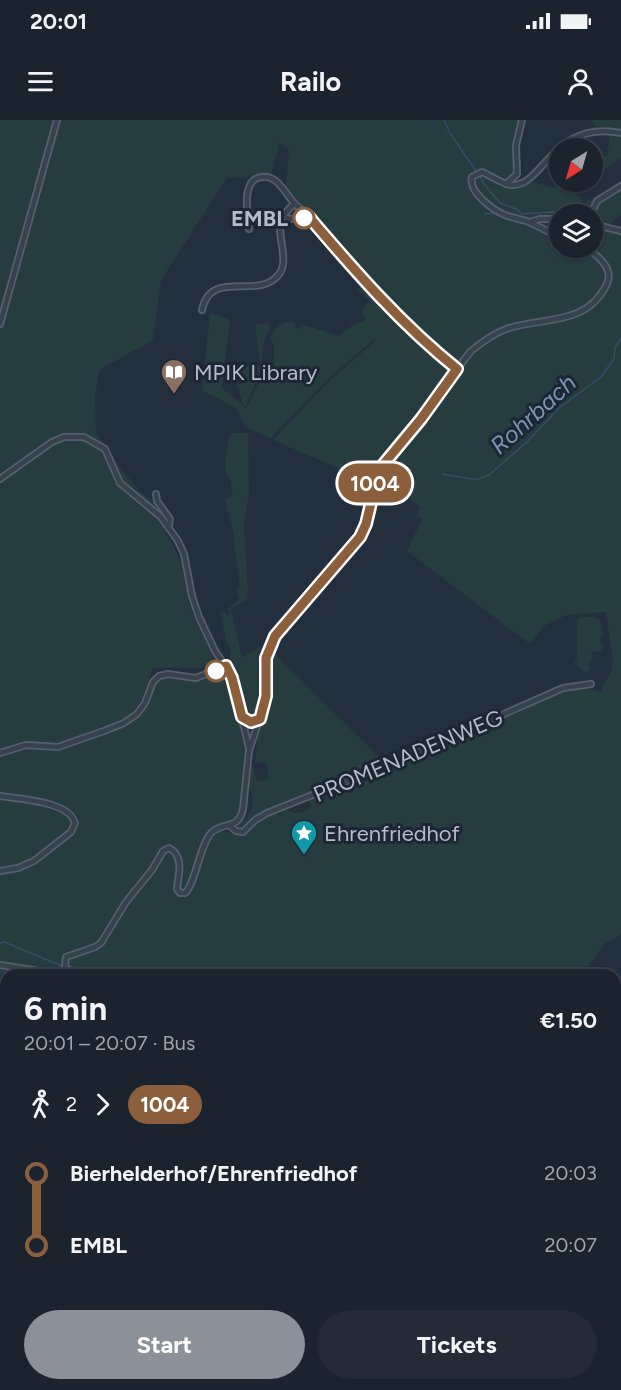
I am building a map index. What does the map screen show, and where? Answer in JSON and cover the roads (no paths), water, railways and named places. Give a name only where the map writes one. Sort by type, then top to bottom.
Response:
[{"type":"street","points":[[0,324],[57,120]]},
{"type":"street","points":[[506,184],[517,174],[516,145],[522,120]]},
{"type":"street","points":[[549,232],[495,209],[471,183],[474,175],[482,172],[506,184],[516,185],[527,180],[554,150],[573,135],[594,130],[621,132]]},
{"type":"street","points":[[249,229],[247,195],[250,185],[255,179],[264,177],[273,180],[309,217],[385,304],[457,369]]},
{"type":"street","points":[[596,204],[621,186]]},
{"type":"street","points":[[202,310],[207,296],[219,288],[267,283],[277,276],[283,265],[281,223],[283,216],[294,204]]},
{"type":"street","points":[[283,216],[290,219],[309,217]]},
{"type":"street","points":[[530,222],[549,219]]},
{"type":"street","points":[[603,226],[621,231]]},
{"type":"street","points":[[68,969],[65,966],[66,957],[101,943],[126,902],[152,870],[163,851],[169,848],[175,852],[180,870],[177,889],[184,894],[189,889],[196,866],[210,835],[237,821],[243,811],[249,751],[266,696],[266,658],[275,636],[360,537],[366,524],[382,466],[421,419],[471,351],[497,333],[513,327],[563,318],[593,304],[607,283],[609,273],[599,258]]},
{"type":"street","points":[[0,479],[57,439],[70,435],[82,436],[105,449],[121,484],[158,513],[169,525],[184,554],[192,596],[199,617],[232,678],[249,751]]},
{"type":"street","points":[[156,494],[156,500],[170,519],[169,525]]},
{"type":"street","points":[[0,753],[26,745],[58,747],[104,731],[124,723],[136,714],[145,703],[153,682],[158,677],[168,674],[190,678],[200,677],[226,666]]},
{"type":"street","name":"PROMENADENWEG","points":[[230,826],[236,831],[243,832],[258,818],[388,765],[563,688],[591,684]]},
{"type":"street","points":[[242,717],[251,722],[260,719]]},
{"type":"street","points":[[0,796],[46,803],[71,816],[75,824],[69,833],[34,861],[0,871]]},
{"type":"street","points":[[0,965],[26,969]]},
{"type":"waterway","points":[[444,120],[449,131]]},
{"type":"waterway","points":[[450,133],[476,171]]},
{"type":"waterway","points":[[480,175],[483,183],[500,203],[522,214],[549,212]]},
{"type":"waterway","points":[[485,214],[496,213]]},
{"type":"waterway","name":"Rohrbach","points":[[442,474],[471,479],[489,475],[527,442],[560,407],[601,377],[614,359],[615,347],[621,339]]},
{"type":"waterway","points":[[0,943],[4,942],[62,966]]},
{"type":"waterway","points":[[69,966],[78,969]]},
{"type":"place","name":"EMBL","points":[[304,218]]},
{"type":"place","name":"MPIK Library","points":[[174,395]]},
{"type":"place","name":"Ehrenfriedhof","points":[[304,856]]}]
